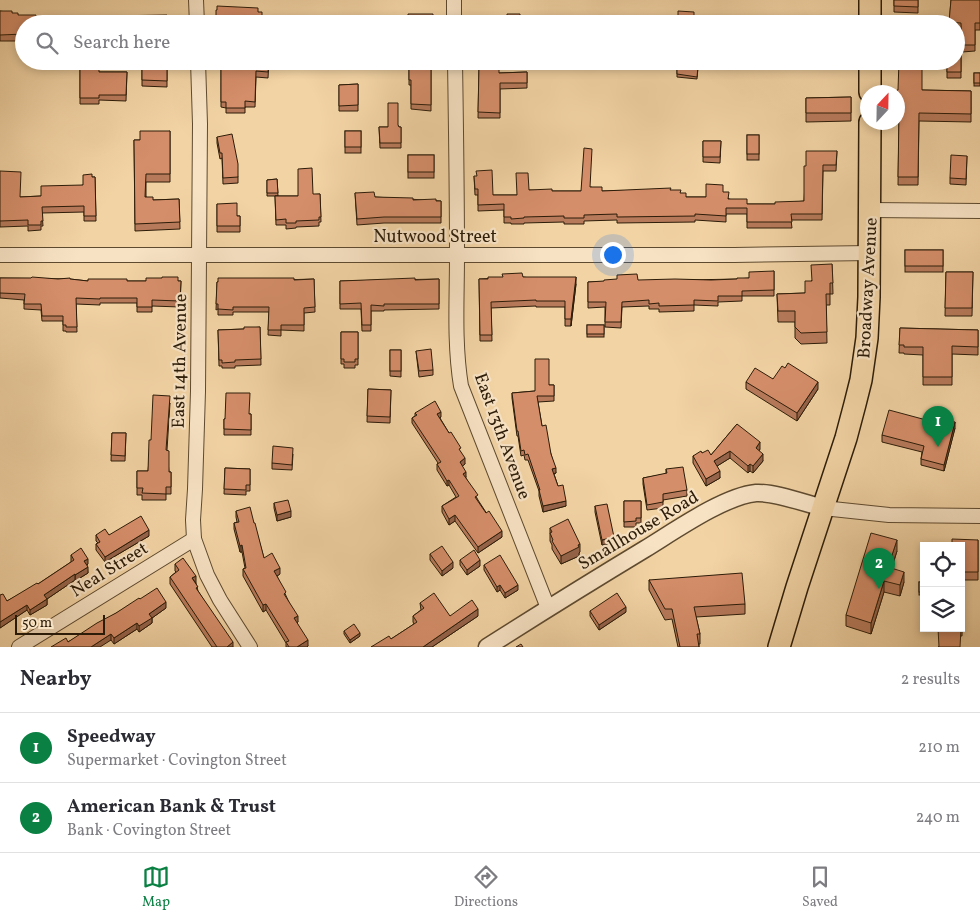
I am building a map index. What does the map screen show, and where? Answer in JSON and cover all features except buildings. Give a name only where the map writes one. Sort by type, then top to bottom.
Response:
[{"type":"main road","points":[[870,0],[870,15]]},
{"type":"main road","points":[[870,70],[870,85]]},
{"type":"main road","name":"Broadway Avenue","points":[[779,647],[846,438],[861,380],[868,318],[870,130]]},
{"type":"street","points":[[196,0],[197,15]]},
{"type":"street","points":[[454,0],[454,15]]},
{"type":"street","name":"East 14th Avenue","points":[[198,70],[200,124],[198,391],[193,520],[194,539],[207,575],[220,600],[250,647]]},
{"type":"street","name":"East 13th Avenue","points":[[455,70],[456,324],[458,369],[461,386],[548,608]]},
{"type":"street","points":[[870,210],[980,211]]},
{"type":"street","name":"Nutwood Street","points":[[0,254],[734,255],[870,252]]},
{"type":"street","name":"Smallhouse Road","points":[[487,647],[679,528],[729,501],[757,493],[770,494],[823,508]]},
{"type":"street","points":[[823,508],[889,515],[980,516]]},
{"type":"street","name":"Neal Street","points":[[19,647],[194,539]]},
{"type":"place","name":"Speedway","points":[[938,447]]},
{"type":"place","name":"American Bank & Trust","points":[[879,589]]}]
